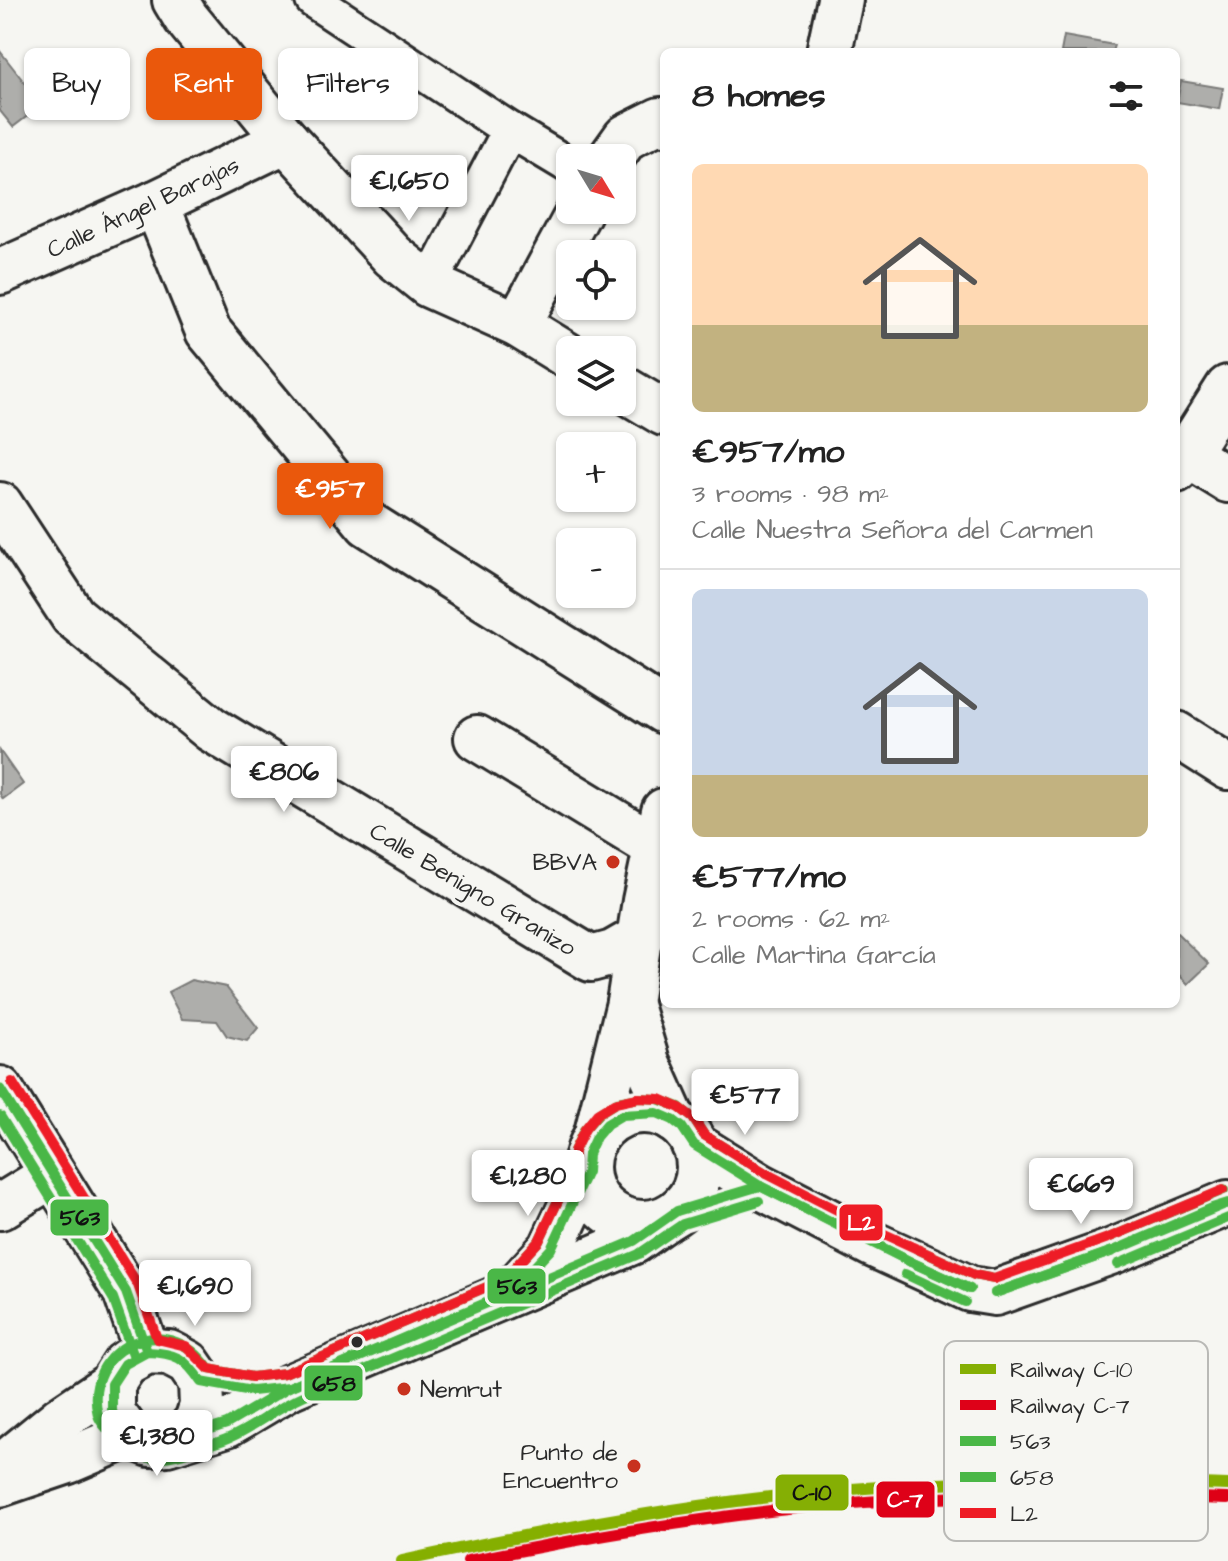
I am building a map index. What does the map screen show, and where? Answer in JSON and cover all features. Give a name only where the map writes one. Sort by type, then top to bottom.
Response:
[{"type":"street","points":[[175,0],[186,18],[286,140],[393,256],[429,285],[518,325],[556,348]]},
{"type":"street","points":[[313,0],[556,158]]},
{"type":"street","points":[[830,48],[840,0]]},
{"type":"street","points":[[621,144],[626,137],[660,120]]},
{"type":"street","points":[[429,285],[510,130]]},
{"type":"street","name":"Calle Ángel Barajas","points":[[0,272],[156,203],[286,140]]},
{"type":"street","points":[[156,203],[208,331],[368,524],[660,708]]},
{"type":"street","points":[[518,325],[572,224]]},
{"type":"street","points":[[1180,456],[1228,388]]},
{"type":"street","points":[[636,396],[660,411]]},
{"type":"street","points":[[1180,457],[1228,480]]},
{"type":"street","name":"Calle Benigno Granizo","points":[[0,505],[73,616],[211,729],[591,959],[616,979],[629,1003]]},
{"type":"street","points":[[1180,737],[1228,767]]},
{"type":"street","points":[[477,738],[660,829],[629,1003],[591,1155],[591,1189],[600,1205],[614,1216],[630,1222],[648,1223],[760,1186]]},
{"type":"street","name":"Calle Benigno Granizo","points":[[591,959],[613,953],[641,937]]},
{"type":"street","points":[[112,1384],[112,1412],[129,1435],[151,1444],[167,1443],[227,1424],[289,1387],[634,1241],[671,1215],[690,1198],[697,1181],[698,1163],[647,1062],[629,1003]]},
{"type":"street","points":[[0,1089],[126,1292],[147,1352]]},
{"type":"street","points":[[511,1292],[551,1249],[607,1124],[622,1115],[640,1112],[657,1113],[760,1186],[872,1244],[970,1289],[995,1293],[1113,1251],[1228,1203]]},
{"type":"street","points":[[0,1207],[52,1175]]},
{"type":"street","points":[[0,1468],[60,1419],[112,1384],[125,1364],[147,1352],[169,1353],[188,1363],[201,1382],[202,1406],[197,1421],[184,1436]]},
{"type":"street","points":[[201,1382],[252,1391],[289,1387]]},
{"type":"street","points":[[0,1484],[68,1461],[129,1435]]},
{"type":"shaded area","points":[[1064,36],[1114,45],[1113,48],[1062,48]]},
{"type":"shaded area","points":[[0,51],[24,82],[24,119],[13,127],[0,111]]},
{"type":"shaded area","points":[[1181,81],[1223,88],[1219,109],[1180,102]]},
{"type":"shaded area","points":[[0,751],[23,784],[3,799],[0,794]]},
{"type":"shaded area","points":[[1180,936],[1209,964],[1188,984],[1180,976]]},
{"type":"shaded area","points":[[191,980],[226,987],[258,1028],[247,1041],[227,1036],[217,1021],[182,1019],[168,992]]},
{"type":"rail line","name":"C-10","points":[[402,1561],[513,1538],[738,1501],[944,1484]]},
{"type":"rail line","name":"C-10","points":[[1208,1484],[1228,1485]]},
{"type":"rail line","name":"C-7","points":[[468,1561],[563,1542],[755,1513],[944,1497]]},
{"type":"rail line","name":"C-7","points":[[1208,1498],[1227,1499]]},
{"type":"transit line","name":"L2","points":[[12,1082],[138,1285],[157,1339],[186,1346],[209,1369],[252,1377],[285,1373],[503,1280],[539,1241],[573,1169],[574,1151],[585,1129],[597,1114],[615,1103],[638,1098],[660,1099],[680,1108],[693,1118],[704,1135],[767,1174],[878,1231],[974,1275],[994,1279],[1108,1238],[1223,1190]]},
{"type":"transit line","name":"563","points":[[0,1089],[126,1292],[147,1352]]},
{"type":"transit line","name":"658","points":[[759,1201],[683,1224],[639,1254],[303,1396],[218,1442],[169,1456],[147,1458],[120,1444],[98,1415],[96,1391],[102,1371],[114,1355],[131,1344],[150,1338],[171,1340],[191,1350],[209,1369],[252,1377],[285,1373],[503,1280],[539,1241],[573,1169],[574,1151],[584,1130],[599,1113],[617,1102],[658,1099],[679,1107],[693,1118],[704,1135],[767,1174]]},
{"type":"transit line","name":"563","points":[[289,1387],[511,1292],[551,1249],[587,1172],[588,1154],[596,1137],[607,1124],[622,1115],[657,1113],[673,1120],[694,1145],[760,1186]]},
{"type":"transit line","name":"658","points":[[0,1116],[113,1298],[134,1357]]},
{"type":"transit line","name":"563","points":[[289,1387],[634,1241],[677,1211],[760,1186]]},
{"type":"transit line","name":"563","points":[[760,1186],[911,1262]]},
{"type":"transit line","name":"563","points":[[760,1186],[911,1262]]},
{"type":"transit line","name":"658","points":[[1108,1238],[1224,1190]]},
{"type":"transit line","name":"563","points":[[1228,1203],[1113,1251],[1212,1208],[1228,1203]]},
{"type":"transit line","name":"658","points":[[1118,1264],[1228,1218]]},
{"type":"transit line","name":"658","points":[[917,1249],[974,1275],[994,1279]]},
{"type":"transit line","name":"563","points":[[995,1293],[1113,1251]]},
{"type":"transit line","name":"563","points":[[995,1293],[1113,1251]]},
{"type":"transit line","name":"563","points":[[911,1262],[970,1289]]},
{"type":"transit line","name":"563","points":[[911,1262],[970,1289]]},
{"type":"transit line","name":"658","points":[[905,1274],[965,1302]]},
{"type":"transit line","name":"563","points":[[147,1352],[179,1358],[201,1382],[252,1391],[289,1387],[227,1424],[167,1443],[151,1444],[129,1435],[112,1412],[112,1384],[125,1364],[147,1352]]},
{"type":"place","name":"BBVA","points":[[613,862]]},
{"type":"place","name":"Nemrut","points":[[404,1389]]},
{"type":"place","name":"Punto de Encuentro","points":[[634,1466]]}]
